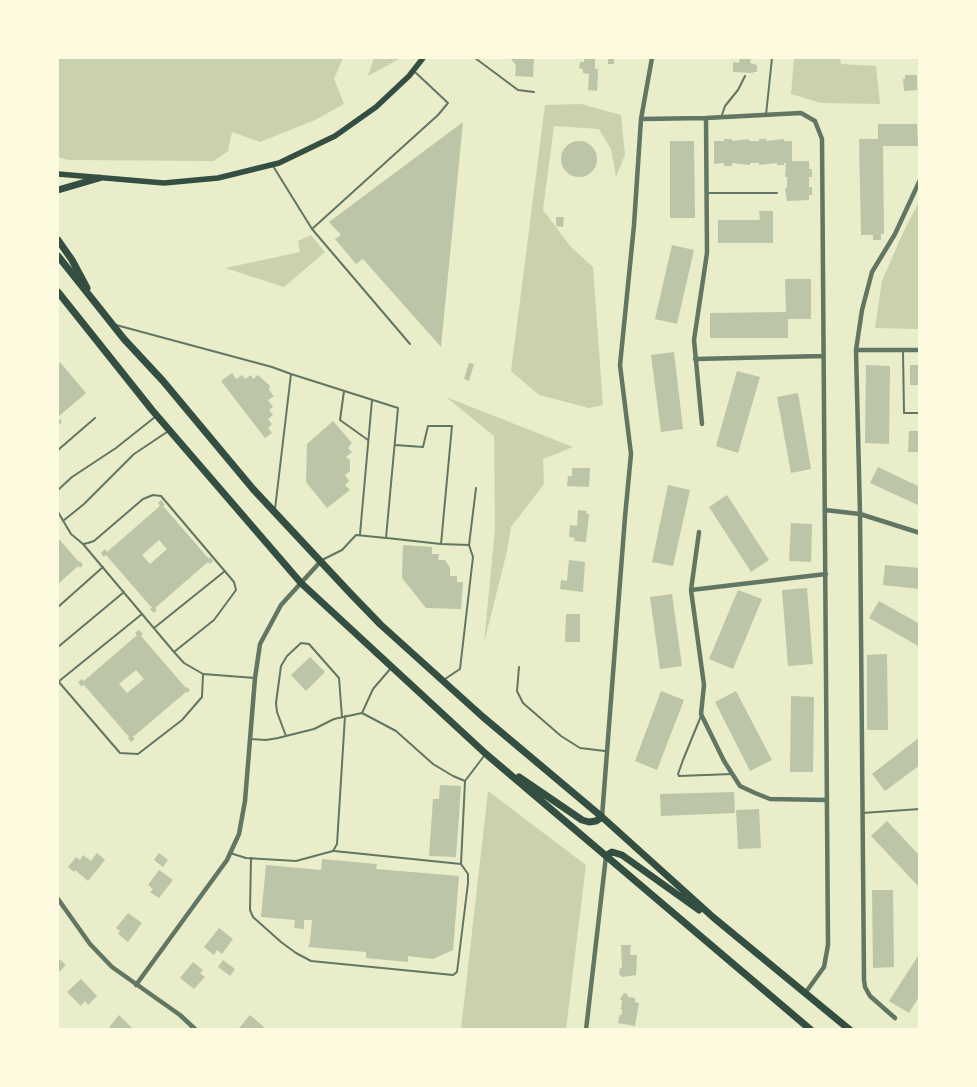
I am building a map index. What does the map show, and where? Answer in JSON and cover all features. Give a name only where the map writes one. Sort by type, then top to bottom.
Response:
[{"type":"highway","points":[[58,190],[99,178]]},
{"type":"highway","points":[[58,240],[72,260],[97,305]]},
{"type":"highway","points":[[58,256],[111,324],[163,381],[254,489],[369,612],[483,717],[602,817],[714,918],[850,1030]]},
{"type":"highway","points":[[58,292],[156,415],[301,584],[486,754],[811,1030]]},
{"type":"highway","points":[[486,754],[582,820],[596,821],[602,817]]},
{"type":"highway","points":[[606,856],[612,852],[622,855],[740,940]]},
{"type":"main road","points":[[58,174],[164,183],[218,178],[272,165],[335,136],[376,107],[413,71],[423,58]]},
{"type":"street","points":[[602,817],[631,454],[620,365],[634,224],[641,119],[652,58]]},
{"type":"street","points":[[641,119],[722,118],[801,113],[815,121],[822,139],[828,945],[824,967],[806,992]]},
{"type":"street","points":[[702,424],[694,340],[707,253],[706,118]]},
{"type":"street","points":[[895,1018],[870,996],[865,987],[864,980],[860,514],[856,350],[862,310],[872,272],[895,234],[920,180]]},
{"type":"street","points":[[856,350],[920,350]]},
{"type":"street","points":[[695,359],[823,356]]},
{"type":"street","points":[[825,510],[860,514],[920,533]]},
{"type":"street","points":[[699,532],[691,590],[704,685],[701,714],[724,761],[740,786],[770,799],[827,800]]},
{"type":"street","points":[[136,985],[230,853],[239,834],[244,809],[254,678],[260,644],[281,605],[321,561]]},
{"type":"street","points":[[691,590],[826,574]]},
{"type":"street","points":[[586,1030],[606,856]]},
{"type":"street","points":[[58,899],[90,944],[112,966],[180,1015],[196,1030]]},
{"type":"lane","points":[[475,58],[518,90],[534,92]]},
{"type":"lane","points":[[766,115],[772,58]]},
{"type":"lane","points":[[312,229],[438,115],[448,102],[413,71]]},
{"type":"lane","points":[[722,118],[725,106],[738,90],[745,76]]},
{"type":"lane","points":[[272,165],[312,229],[410,344]]},
{"type":"lane","points":[[706,193],[777,193]]},
{"type":"lane","points":[[111,324],[272,367],[398,408],[386,538]]},
{"type":"lane","points":[[903,350],[904,413],[920,413]]},
{"type":"lane","points":[[275,512],[291,374]]},
{"type":"lane","points":[[344,391],[340,420],[368,440]]},
{"type":"lane","points":[[360,535],[372,400]]},
{"type":"lane","points":[[58,490],[72,477],[116,448],[156,415]]},
{"type":"lane","points":[[58,450],[95,418]]},
{"type":"lane","points":[[395,445],[423,447],[428,426],[452,426],[442,544]]},
{"type":"lane","points":[[63,521],[84,504],[134,454],[170,430]]},
{"type":"lane","points":[[442,680],[460,669],[473,557],[470,545],[476,488]]},
{"type":"lane","points":[[83,544],[94,541],[143,499],[153,495],[161,496],[226,572],[234,582],[236,590],[214,620],[174,652]]},
{"type":"lane","points":[[58,512],[71,534],[83,544],[184,663],[203,674],[254,678]]},
{"type":"lane","points":[[321,561],[342,550],[356,535],[470,545]]},
{"type":"lane","points":[[58,607],[103,567]]},
{"type":"lane","points":[[154,628],[226,572]]},
{"type":"lane","points":[[58,647],[124,592]]},
{"type":"lane","points":[[142,614],[58,681],[120,753],[138,754],[182,720],[202,697],[203,674]]},
{"type":"lane","points":[[286,736],[277,712],[276,702],[281,666],[287,656],[301,643],[309,644],[339,678],[341,688],[343,717],[337,844],[333,851]]},
{"type":"lane","points":[[519,667],[517,691],[523,703],[562,736],[580,748],[608,751]]},
{"type":"lane","points":[[362,713],[373,689],[391,668]]},
{"type":"lane","points":[[250,739],[266,740],[286,736],[314,729],[334,719],[362,713],[396,731],[433,764],[465,781]]},
{"type":"lane","points":[[701,714],[678,774],[679,776],[732,774]]},
{"type":"lane","points":[[251,858],[250,910],[253,918],[280,942],[296,953],[311,961],[453,975],[457,972],[468,884],[468,874],[461,864],[465,781],[486,754]]},
{"type":"lane","points":[[862,813],[920,810]]},
{"type":"lane","points":[[230,853],[251,858],[296,861],[333,851],[461,864]]},
{"type":"green space","points":[[58,58],[343,58],[334,79],[344,104],[315,120],[260,142],[232,132],[228,151],[214,161],[69,160],[58,157]]},
{"type":"green space","points":[[374,58],[401,58],[368,76]]},
{"type":"green space","points":[[794,58],[840,58],[841,64],[876,66],[880,104],[821,103],[791,94]]},
{"type":"green space","points":[[581,104],[621,115],[625,155],[616,177],[611,149],[599,129],[554,126],[543,210],[571,247],[593,267],[603,405],[589,408],[539,395],[511,371],[545,105]]},
{"type":"green space","points":[[919,202],[919,329],[875,328],[882,281]]},
{"type":"green space","points":[[311,235],[325,252],[284,287],[225,268],[300,252],[298,241]]},
{"type":"green space","points":[[446,397],[573,447],[543,459],[544,484],[511,527],[507,551],[484,643],[495,529],[494,436]]},
{"type":"green space","points":[[488,791],[586,865],[566,1029],[461,1029]]},
{"type":"building","points":[[534,58],[533,77],[515,76],[516,65],[511,59]]},
{"type":"building","points":[[584,58],[595,58],[595,69],[598,69],[597,91],[588,90],[589,74],[583,73],[583,69],[579,68],[580,62],[584,62]]},
{"type":"building","points":[[608,58],[614,58],[614,64],[608,64]]},
{"type":"building","points":[[740,58],[751,58],[750,63],[757,65],[757,72],[733,72],[733,62],[739,63]]},
{"type":"building","points":[[905,75],[917,75],[917,90],[904,91],[903,79],[905,79]]},
{"type":"building","points":[[463,122],[441,347],[363,259],[356,264],[335,239],[341,235],[329,222]]},
{"type":"building","points":[[878,124],[917,124],[918,146],[883,146],[884,234],[881,234],[881,240],[873,240],[873,235],[861,235],[859,139],[878,139]]},
{"type":"building","points":[[724,139],[732,139],[732,141],[749,139],[749,141],[759,141],[759,139],[766,139],[766,141],[784,139],[784,141],[792,141],[792,161],[809,161],[809,169],[812,169],[812,177],[809,177],[809,187],[812,187],[812,195],[809,195],[809,200],[787,201],[785,188],[787,188],[787,177],[785,177],[786,163],[784,165],[777,165],[777,163],[759,165],[759,163],[750,163],[750,165],[732,163],[732,166],[724,166],[724,163],[714,164],[714,141],[724,141]]},
{"type":"building","points":[[579,141],[586,142],[592,146],[596,152],[596,166],[592,172],[586,176],[579,177],[572,176],[566,172],[562,166],[561,159],[562,152],[566,146],[572,142]]},
{"type":"building","points":[[670,141],[694,141],[695,218],[670,218]]},
{"type":"building","points":[[759,211],[773,211],[773,243],[718,243],[718,220],[760,220]]},
{"type":"building","points":[[556,217],[564,217],[563,227],[556,226]]},
{"type":"building","points":[[672,245],[694,250],[677,324],[655,319]]},
{"type":"building","points":[[785,279],[811,279],[811,319],[788,319],[788,338],[710,338],[710,313],[786,312]]},
{"type":"building","points":[[674,352],[683,429],[661,432],[651,355]]},
{"type":"building","points":[[60,362],[86,393],[58,417],[58,365]]},
{"type":"building","points":[[469,363],[474,364],[469,381],[464,379]]},
{"type":"building","points":[[866,365],[890,366],[889,444],[865,443]]},
{"type":"building","points":[[910,365],[920,365],[920,385],[910,385]]},
{"type":"building","points":[[737,371],[760,377],[738,453],[716,446]]},
{"type":"building","points":[[232,373],[236,379],[242,375],[245,379],[251,375],[253,379],[258,375],[270,386],[269,390],[274,396],[268,400],[273,407],[269,410],[273,415],[268,419],[272,424],[268,428],[272,433],[265,438],[221,381]]},
{"type":"building","points":[[798,393],[811,469],[791,473],[777,397]]},
{"type":"building","points":[[58,417],[62,422],[58,426]]},
{"type":"building","points":[[333,421],[352,443],[348,448],[352,452],[346,457],[350,460],[350,471],[345,475],[349,481],[345,485],[350,490],[327,508],[306,482],[307,444]]},
{"type":"building","points":[[909,431],[920,431],[920,452],[908,452]]},
{"type":"building","points":[[878,467],[920,487],[920,506],[870,483]]},
{"type":"building","points":[[572,468],[590,468],[589,487],[567,486],[568,476],[572,476]]},
{"type":"building","points":[[668,485],[690,490],[673,566],[652,562]]},
{"type":"building","points":[[727,495],[769,560],[751,572],[709,507]]},
{"type":"building","points":[[161,500],[165,505],[163,506],[209,559],[210,557],[213,561],[210,564],[208,562],[155,608],[157,610],[154,613],[150,609],[152,608],[106,555],[104,557],[101,553],[105,549],[107,552],[160,506],[158,503]],"holes":[[[159,540],[167,549],[150,564],[142,555]]]},
{"type":"building","points":[[578,510],[587,511],[586,514],[589,514],[586,542],[574,541],[575,538],[569,537],[570,525],[577,526]]},
{"type":"building","points":[[791,523],[812,524],[811,562],[789,561]]},
{"type":"building","points":[[58,538],[83,565],[80,568],[78,566],[58,584]]},
{"type":"building","points":[[403,545],[432,547],[432,554],[439,554],[438,560],[445,560],[450,568],[450,576],[457,576],[457,582],[463,582],[461,609],[426,608],[402,578]]},
{"type":"building","points":[[569,560],[585,562],[583,592],[560,589],[561,580],[567,581]]},
{"type":"building","points":[[885,565],[920,568],[920,589],[883,585]]},
{"type":"building","points":[[807,588],[813,664],[788,666],[782,590]]},
{"type":"building","points":[[738,590],[762,599],[733,669],[709,659]]},
{"type":"building","points":[[672,594],[682,666],[660,669],[650,597]]},
{"type":"building","points":[[879,601],[920,624],[920,647],[869,618]]},
{"type":"building","points":[[566,614],[580,614],[580,642],[565,642]]},
{"type":"building","points":[[139,630],[143,634],[141,636],[186,688],[190,690],[133,737],[135,739],[131,742],[129,737],[84,685],[81,686],[78,682],[82,679],[84,681],[137,635],[135,633]],"holes":[[[136,670],[144,679],[127,693],[119,684]]]},
{"type":"building","points":[[887,654],[888,730],[867,730],[867,655]]},
{"type":"building","points":[[310,657],[325,672],[306,691],[291,675]]},
{"type":"building","points":[[661,691],[684,700],[657,770],[635,761]]},
{"type":"building","points":[[736,691],[772,760],[750,771],[715,702]]},
{"type":"building","points":[[791,696],[814,697],[813,772],[790,772]]},
{"type":"building","points":[[920,737],[920,765],[885,791],[872,774]]},
{"type":"building","points":[[440,785],[461,786],[456,857],[429,856],[433,799],[439,799]]},
{"type":"building","points":[[734,792],[735,813],[661,816],[660,794]]},
{"type":"building","points":[[759,809],[761,848],[738,849],[736,810]]},
{"type":"building","points":[[887,821],[920,856],[920,888],[871,836]]},
{"type":"building","points":[[97,853],[105,860],[88,881],[75,870],[74,872],[68,867],[76,857],[80,860],[83,855],[91,861]]},
{"type":"building","points":[[159,853],[168,860],[163,867],[154,860]]},
{"type":"building","points":[[322,859],[377,864],[376,869],[459,876],[453,950],[433,959],[408,956],[408,962],[366,958],[366,952],[308,947],[312,920],[304,920],[304,929],[294,928],[295,920],[261,917],[266,865],[321,870]]},
{"type":"building","points":[[159,870],[173,880],[159,898],[150,892],[153,889],[148,885]]},
{"type":"building","points":[[872,890],[893,890],[894,967],[873,968]]},
{"type":"building","points":[[128,913],[142,923],[128,942],[118,934],[120,931],[116,928]]},
{"type":"building","points":[[219,928],[233,939],[222,954],[217,950],[214,955],[204,947]]},
{"type":"building","points":[[621,945],[631,945],[630,955],[637,955],[636,975],[622,977],[619,974],[620,968],[622,968]]},
{"type":"building","points":[[920,953],[920,995],[909,1013],[889,1001]]},
{"type":"building","points":[[58,958],[66,965],[58,973]]},
{"type":"building","points":[[223,960],[235,969],[230,976],[218,967]]},
{"type":"building","points":[[193,962],[203,970],[200,973],[205,977],[194,989],[180,978]]},
{"type":"building","points":[[81,979],[97,996],[88,1005],[85,1001],[81,1006],[67,992]]},
{"type":"building","points":[[624,993],[628,997],[635,998],[635,1002],[639,1003],[635,1026],[618,1023],[620,1014],[622,1015],[622,1001],[620,999]]},
{"type":"building","points":[[119,1015],[134,1030],[107,1030]]},
{"type":"building","points":[[250,1015],[264,1027],[261,1030],[241,1030],[239,1028]]}]
